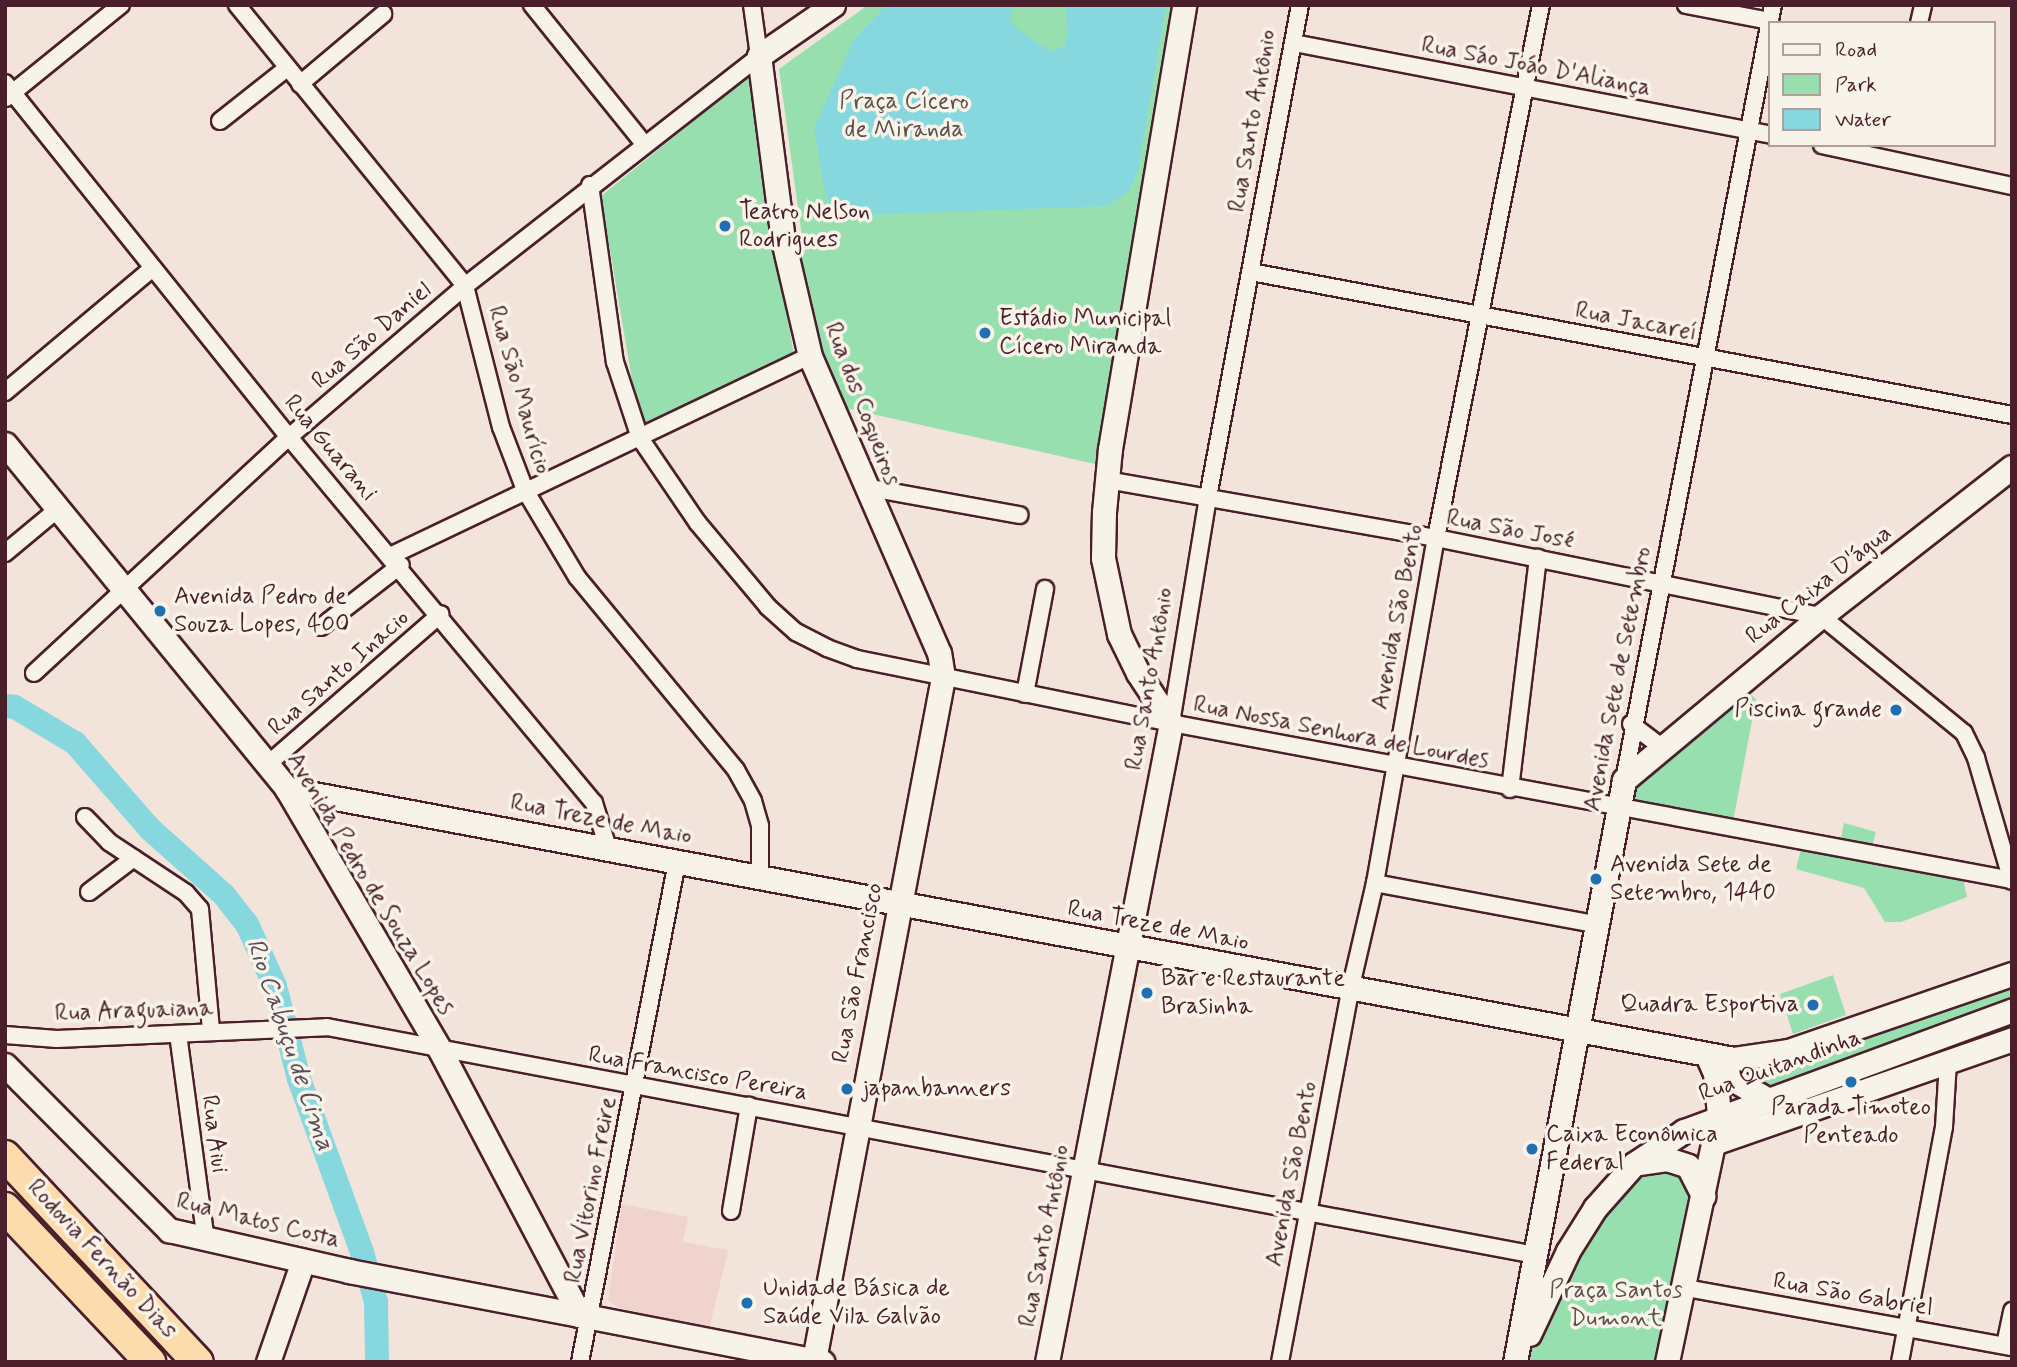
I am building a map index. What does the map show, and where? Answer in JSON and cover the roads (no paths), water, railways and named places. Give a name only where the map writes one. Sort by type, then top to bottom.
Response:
[{"type":"highway","name":"Rodovia Fernão Dias","points":[[5,1156],[198,1362]]},
{"type":"highway","name":"Rodovia Fernão Dias","points":[[5,1208],[150,1362]]},
{"type":"street","points":[[8,92],[121,5]]},
{"type":"street","name":"Rua São Maurício","points":[[237,5],[466,286],[501,427],[525,490],[577,576],[736,770],[753,801],[760,826],[760,877]]},
{"type":"street","points":[[532,5],[644,144]]},
{"type":"street","points":[[752,5],[759,56],[833,5]]},
{"type":"street","points":[[1171,723],[1138,673],[1119,634],[1103,558],[1107,480],[1184,5]]},
{"type":"street","name":"Rua Santo Antônio","points":[[1048,1362],[1171,723],[1208,497],[1300,5]]},
{"type":"street","name":"Avenida São Bento","points":[[1280,1362],[1350,989],[1375,883],[1436,538],[1541,5]]},
{"type":"street","points":[[1686,5],[1771,13]]},
{"type":"street","points":[[300,84],[383,14]]},
{"type":"street","name":"Avenida Sete de Setembro","points":[[1515,1362],[1599,925],[1620,808],[1631,724],[1662,584],[1769,24]]},
{"type":"street","name":"Rua Sáo Joáo D'Aliança","points":[[1294,43],[1769,135]]},
{"type":"street","name":"Rua São Daniel","points":[[34,673],[125,592],[289,437],[466,286],[590,185],[759,56]]},
{"type":"street","name":"Rua dos Coqueiros","points":[[759,56],[783,240],[810,356],[939,653],[943,677]]},
{"type":"street","points":[[220,121],[287,68]]},
{"type":"street","name":"Rua Guarani","points":[[8,92],[289,437],[396,560],[594,803],[608,848]]},
{"type":"street","points":[[1843,147],[1895,152],[2012,186]]},
{"type":"street","name":"Rua Nossa Senhora de Lourdes","points":[[590,185],[615,362],[640,438],[697,523],[796,632],[856,659],[1025,694],[1510,789],[2012,880]]},
{"type":"street","points":[[5,392],[153,268]]},
{"type":"street","name":"Rua Jacareí","points":[[1251,272],[2012,415]]},
{"type":"street","points":[[321,627],[396,560],[525,490],[810,356]]},
{"type":"street","name":"Avenida Pedro de Souza Lopes","points":[[5,444],[287,789],[440,1050],[584,1316]]},
{"type":"street","name":"Rua Caixa D'água","points":[[1624,780],[1821,616],[2012,467]]},
{"type":"street","name":"Rua São José","points":[[1107,480],[1436,538],[1821,616]]},
{"type":"street","points":[[866,487],[1019,515]]},
{"type":"street","points":[[5,554],[58,509]]},
{"type":"street","points":[[1510,789],[1538,558]]},
{"type":"street","points":[[1025,694],[1045,589]]},
{"type":"street","name":"Rua Santo Inacio","points":[[267,765],[441,614]]},
{"type":"street","points":[[1821,616],[1964,733],[1976,758],[2012,880]]},
{"type":"street","name":"Rua São Francisco","points":[[817,1361],[856,1126],[943,677]]},
{"type":"street","points":[[1631,724],[1661,747]]},
{"type":"street","name":"Rua Treze de Maio","points":[[287,789],[1578,1031],[1710,1061],[1754,1059],[1788,1051],[2012,974]]},
{"type":"street","points":[[85,817],[134,858],[186,892],[200,909],[211,1031]]},
{"type":"street","points":[[89,892],[134,858]]},
{"type":"street","name":"Rua Vitorino Freire","points":[[580,1362],[584,1316],[635,1086],[677,862]]},
{"type":"street","points":[[1375,883],[1599,925]]},
{"type":"street","name":"Rua Quitandinha","points":[[1515,1362],[1568,1251],[1595,1208],[1634,1164],[1684,1130],[1719,1115],[2012,1010]]},
{"type":"street","name":"Rua Francisco Pereira","points":[[265,1027],[306,1025],[1535,1255]]},
{"type":"street","name":"Rua Araguaiana","points":[[5,1035],[57,1038],[178,1034],[265,1027]]},
{"type":"street","name":"Rua Aiui","points":[[178,1034],[206,1240]]},
{"type":"street","name":"Rua Quitandinha","points":[[1714,1143],[2012,1039]]},
{"type":"street","points":[[1710,1061],[1765,1098]]},
{"type":"street","points":[[1667,1362],[1686,1288],[1719,1115],[1710,1061]]},
{"type":"street","points":[[1900,1362],[1944,1127],[1948,1061]]},
{"type":"street","name":"Rua Matos Costa","points":[[5,1065],[160,1224],[206,1240],[349,1271],[584,1316],[752,1355],[817,1361]]},
{"type":"street","points":[[731,1211],[749,1106]]},
{"type":"street","points":[[1634,1164],[1679,1162],[1695,1174],[1703,1196]]},
{"type":"street","points":[[268,1362],[303,1261]]},
{"type":"street","name":"Rua São Gabriel","points":[[1686,1288],[2008,1346]]},
{"type":"street","points":[[2008,1346],[2012,1311]]},
{"type":"water","name":"Praça Cícero de Miranda","points":[[887,5],[1013,5],[1010,20],[1017,29],[1050,51],[1065,46],[1068,31],[1065,5],[1166,5],[1138,170],[1129,191],[1107,206],[863,215],[834,209],[825,193],[814,128],[854,39]]},
{"type":"waterway","name":"Rio Cabuçu de Cima","points":[[5,706],[15,707],[75,743],[150,829],[224,895],[247,924],[275,986],[299,1079],[362,1252],[376,1302],[377,1362]]},
{"type":"place","name":"Teatro Nelson Rodrigues","points":[[725,226]]},
{"type":"place","name":"Estádio Municipal Cícero Miranda","points":[[985,333]]},
{"type":"place","name":"Avenida Pedro de Souza Lopes, 400","points":[[160,611]]},
{"type":"place","name":"Piscina grande","points":[[1896,710]]},
{"type":"place","name":"Avenida Sete de Setembro, 1440","points":[[1596,879]]},
{"type":"place","name":"Bar e Restaurante Brasinha","points":[[1147,993]]},
{"type":"place","name":"Quadra Esportiva","points":[[1813,1005]]},
{"type":"place","name":"Parada Timoteo Penteado","points":[[1851,1082]]},
{"type":"place","name":"japanbanners","points":[[847,1089]]},
{"type":"place","name":"Caixa Econômica Federal","points":[[1532,1149]]},
{"type":"place","name":"Unidade Básica de Saúde Vila Galvão","points":[[747,1303]]},
{"type":"park label","name":"Praça Santos Dumont","points":[[1616,1305]]}]
